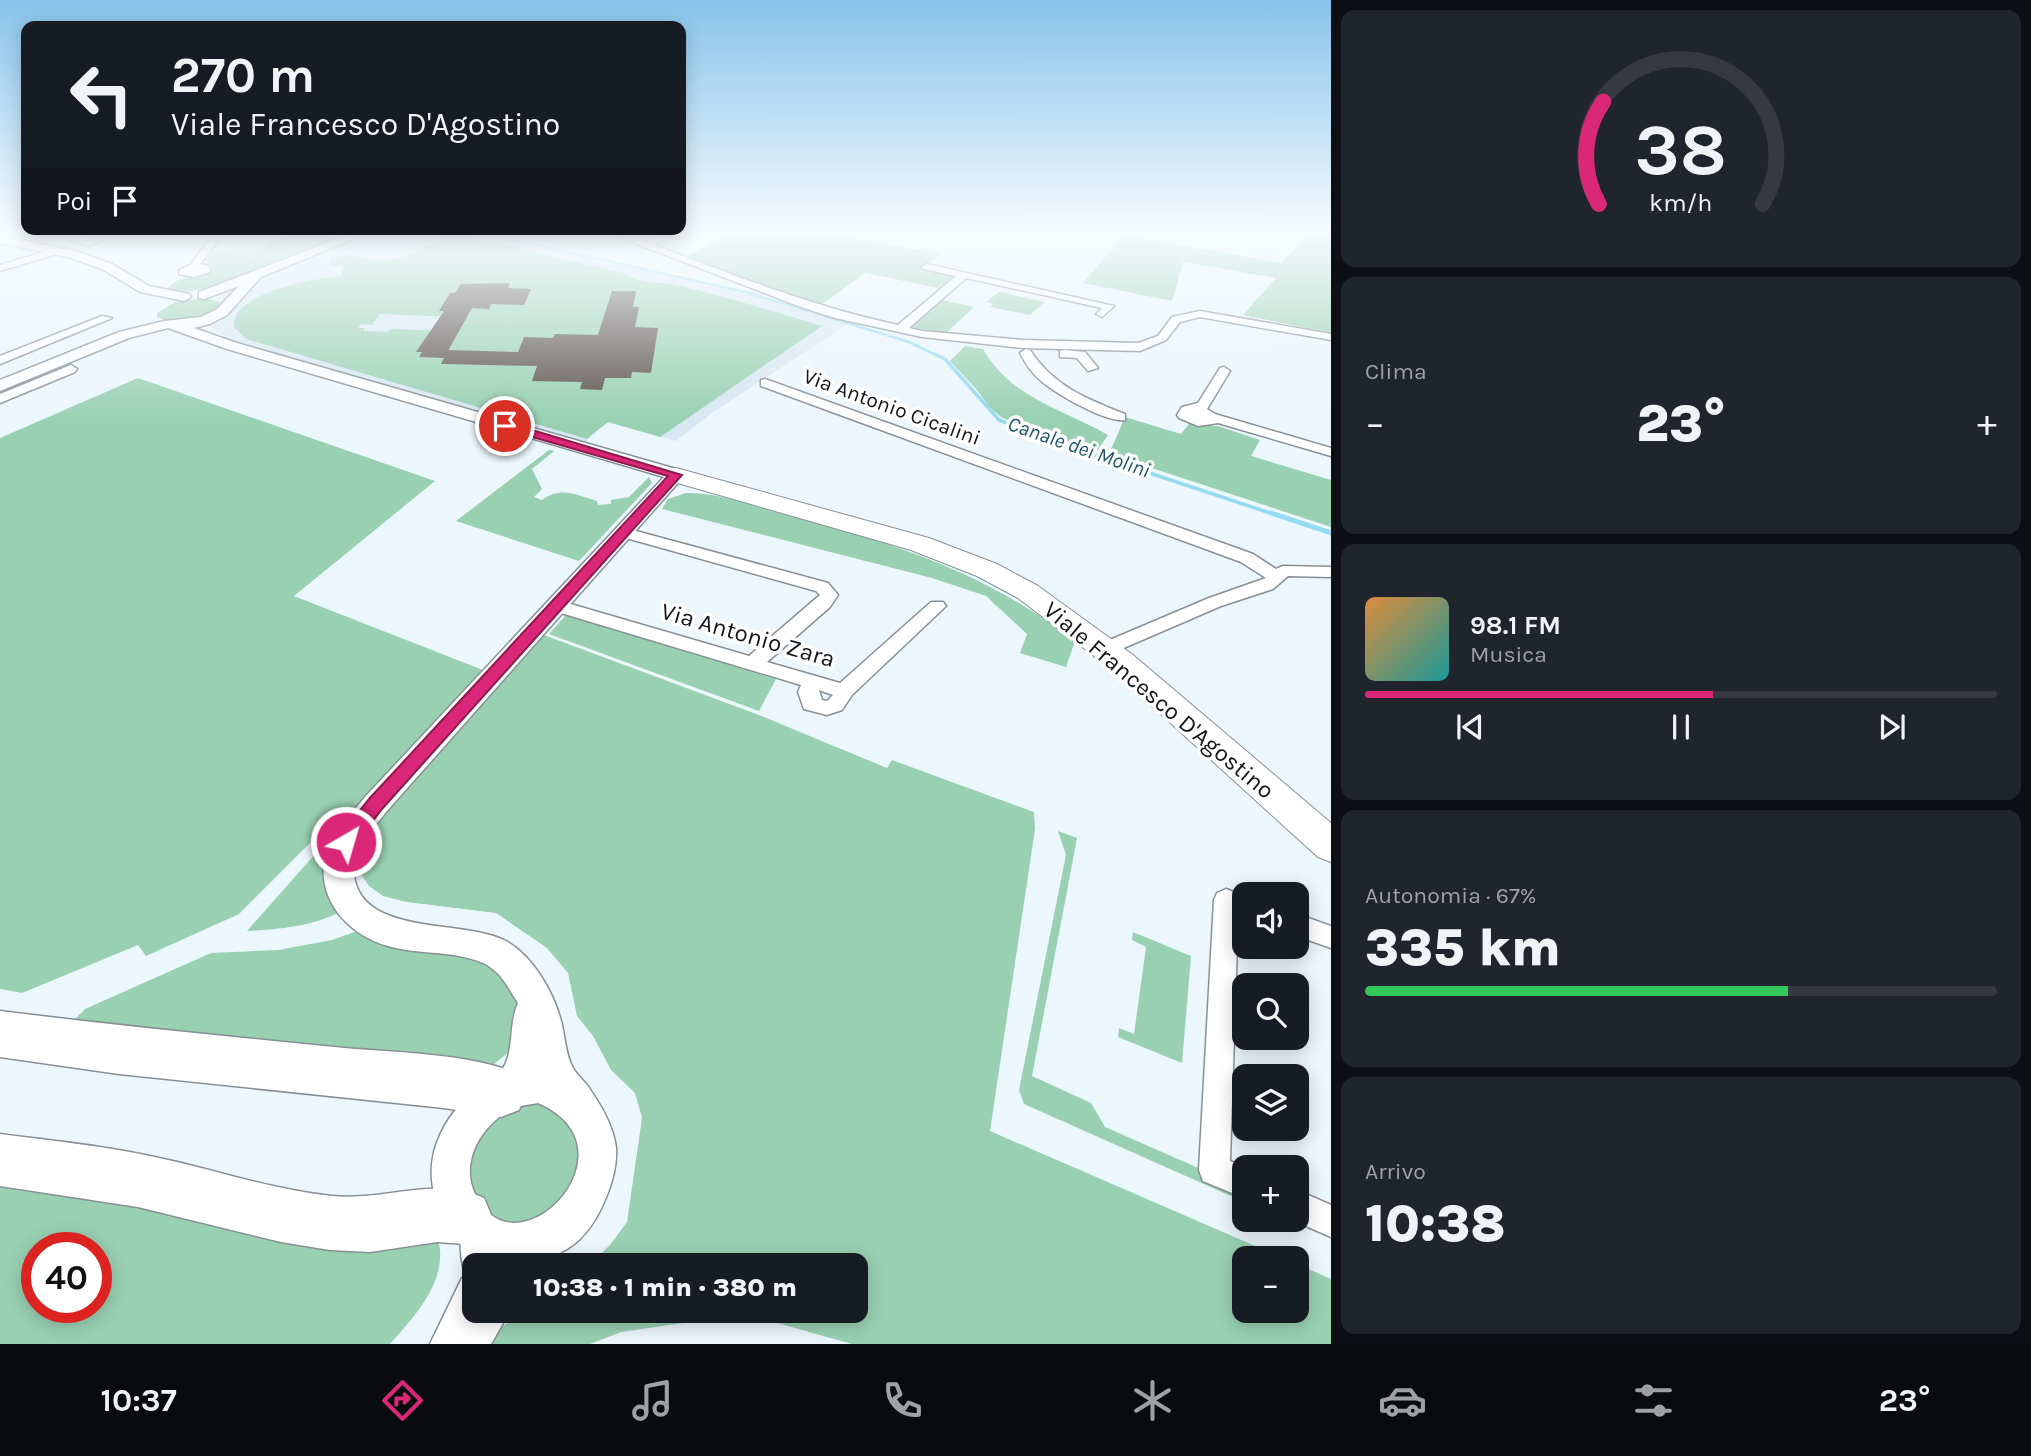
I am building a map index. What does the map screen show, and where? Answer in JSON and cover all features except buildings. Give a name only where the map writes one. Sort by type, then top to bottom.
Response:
[{"type":"highway","points":[[0,1034],[129,1052],[505,1091]]},
{"type":"highway","points":[[0,1160],[153,1183],[289,1215],[355,1225],[386,1223],[439,1212],[473,1237]]},
{"type":"main road","name":"Viale Francesco D'Agostino","points":[[676,475],[898,537],[956,556],[1028,592],[1105,649],[1331,846]]},
{"type":"street","points":[[146,296],[150,312]]},
{"type":"street","points":[[178,296],[197,296]]},
{"type":"street","points":[[208,296],[224,299],[224,311]]},
{"type":"street","points":[[213,335],[224,311],[238,296]]},
{"type":"street","points":[[783,296],[900,330],[1081,355],[1092,368]]},
{"type":"street","points":[[900,330],[940,296]]},
{"type":"street","points":[[1061,296],[1109,306],[1102,313]]},
{"type":"street","points":[[124,335],[150,312],[184,297]]},
{"type":"street","points":[[0,386],[124,335],[169,325],[193,324],[224,311]]},
{"type":"street","name":"Viale Francesco D'Agostino","points":[[150,312],[152,321],[213,335],[255,352],[676,475]]},
{"type":"street","points":[[1024,348],[1140,347],[1162,338],[1176,319],[1200,314],[1331,337]]},
{"type":"street","points":[[0,360],[106,318]]},
{"type":"street","points":[[0,344],[27,349]]},
{"type":"street","points":[[1024,348],[1033,367],[1057,387],[1120,417]]},
{"type":"street","points":[[0,399],[71,369]]},
{"type":"street","points":[[1224,371],[1205,414],[1238,427],[1331,452]]},
{"type":"street","name":"Via Antonio Cicalini","points":[[765,383],[1247,558],[1278,578]]},
{"type":"street","points":[[534,1253],[581,1206],[593,1186],[596,1170],[595,1136],[580,1106],[555,1074],[541,1010],[512,964],[493,951],[460,942],[389,932],[365,921],[344,899],[338,872],[346,842],[376,804],[676,475]]},
{"type":"street","points":[[625,533],[822,587],[829,595],[824,603],[753,663]]},
{"type":"street","points":[[1105,649],[1215,602],[1267,585],[1278,578],[1312,570],[1331,572]]},
{"type":"street","name":"Via Antonio Zara","points":[[557,606],[813,681],[808,699],[818,708],[835,707],[841,702],[844,691],[937,606]]},
{"type":"street","points":[[1232,902],[1226,900],[1214,1170],[1232,1178]]},
{"type":"street","points":[[1309,929],[1331,936]]},
{"type":"street","points":[[529,990],[532,1036],[529,1054],[505,1091],[470,1118],[454,1150],[452,1183],[473,1237],[488,1237],[510,1243],[531,1241],[556,1231]]},
{"type":"street","points":[[505,1091],[538,1085],[564,1093],[580,1106]]},
{"type":"street","points":[[1309,1211],[1331,1221]]},
{"type":"street","points":[[447,1344],[462,1314]]},
{"type":"street","points":[[470,1344],[485,1323]]},
{"type":"shaded area","points":[[222,296],[755,296],[848,324],[716,410],[676,441],[608,422],[587,438],[589,450],[232,342],[213,328],[196,309]]},
{"type":"green space","points":[[259,296],[718,296],[822,326],[660,437],[608,422],[587,439],[246,339],[234,327],[236,315]],"holes":[[[380,314],[458,317],[450,331],[390,329],[387,332],[363,331],[365,328],[358,328],[361,324],[372,325]]]},
{"type":"green space","points":[[791,296],[834,296],[821,305]]},
{"type":"green space","points":[[994,296],[1016,296],[1045,302],[1030,315],[990,307],[993,304],[986,302]]},
{"type":"green space","points":[[1146,296],[1173,296],[1172,301]]},
{"type":"green space","points":[[1260,296],[1331,296],[1331,333],[1243,315]]},
{"type":"green space","points":[[204,298],[218,301],[222,307],[199,318],[182,322],[157,317],[157,313],[175,302]]},
{"type":"green space","points":[[942,300],[974,307],[945,334],[913,326]]},
{"type":"green space","points":[[965,346],[983,349],[1008,379],[1039,401],[1108,435],[1097,451],[1028,429],[1001,417],[989,407],[950,361]]},
{"type":"green space","points":[[138,378],[435,481],[294,596],[493,674],[533,631],[759,715],[887,768],[892,760],[1034,812],[1035,829],[990,1131],[1255,1246],[1232,1246],[1232,1323],[1309,1323],[1309,1269],[1331,1279],[1331,1344],[852,1344],[777,1323],[868,1323],[868,1253],[602,1253],[627,1222],[642,1118],[635,1093],[611,1070],[593,1036],[577,1016],[568,973],[547,948],[496,913],[407,902],[383,896],[369,886],[361,874],[358,862],[362,850],[318,835],[239,914],[146,956],[138,945],[22,993],[0,989],[0,438]]},
{"type":"green space","points":[[1125,417],[1181,434],[1189,424],[1218,426],[1260,440],[1251,456],[1331,480],[1331,527],[1109,454]]},
{"type":"green space","points":[[549,450],[554,451],[532,469],[542,489],[534,497],[542,500],[562,493],[597,501],[598,505],[611,504],[611,500],[629,497],[649,477],[652,483],[579,561],[456,521]]},
{"type":"green space","points":[[686,493],[733,500],[859,535],[934,561],[970,577],[1040,616],[1075,641],[1066,667],[1020,653],[1027,634],[986,596],[932,578],[662,509],[668,499]]},
{"type":"green space","points":[[566,615],[776,679],[759,711],[549,634]]},
{"type":"green space","points":[[1058,831],[1077,838],[1032,1076],[1091,1103],[1105,1127],[1232,1183],[1232,1197],[1024,1104],[1019,1090],[1066,855]]},
{"type":"green space","points":[[325,843],[329,845],[326,871],[346,909],[298,926],[247,931]]},
{"type":"green space","points":[[374,925],[475,942],[525,996],[510,1051],[455,1096],[68,1026],[85,1009],[211,953],[278,950],[332,940]]},
{"type":"green space","points":[[1133,932],[1191,956],[1182,1063],[1118,1037],[1119,1028],[1134,1034],[1146,947],[1132,940]]},
{"type":"green space","points":[[535,1103],[549,1107],[569,1123],[579,1145],[577,1171],[565,1199],[554,1210],[524,1223],[504,1221],[486,1209],[471,1186],[468,1175],[470,1154],[475,1143],[506,1108]]},
{"type":"green space","points":[[0,1175],[429,1213],[440,1250],[437,1277],[424,1302],[390,1344],[0,1344]]},
{"type":"green space","points":[[508,1323],[683,1323],[621,1332],[590,1344],[487,1344]]},
{"type":"waterway","name":"Canale dei Molini","points":[[758,296],[909,342],[938,356]]},
{"type":"waterway","name":"Canale dei Molini","points":[[934,354],[945,359],[999,420],[1050,440],[1276,515]]},
{"type":"waterway","name":"Canale dei Molini","points":[[1271,513],[1331,533]]},
{"type":"route","points":[[346,842],[376,804],[676,475],[505,426]]}]
